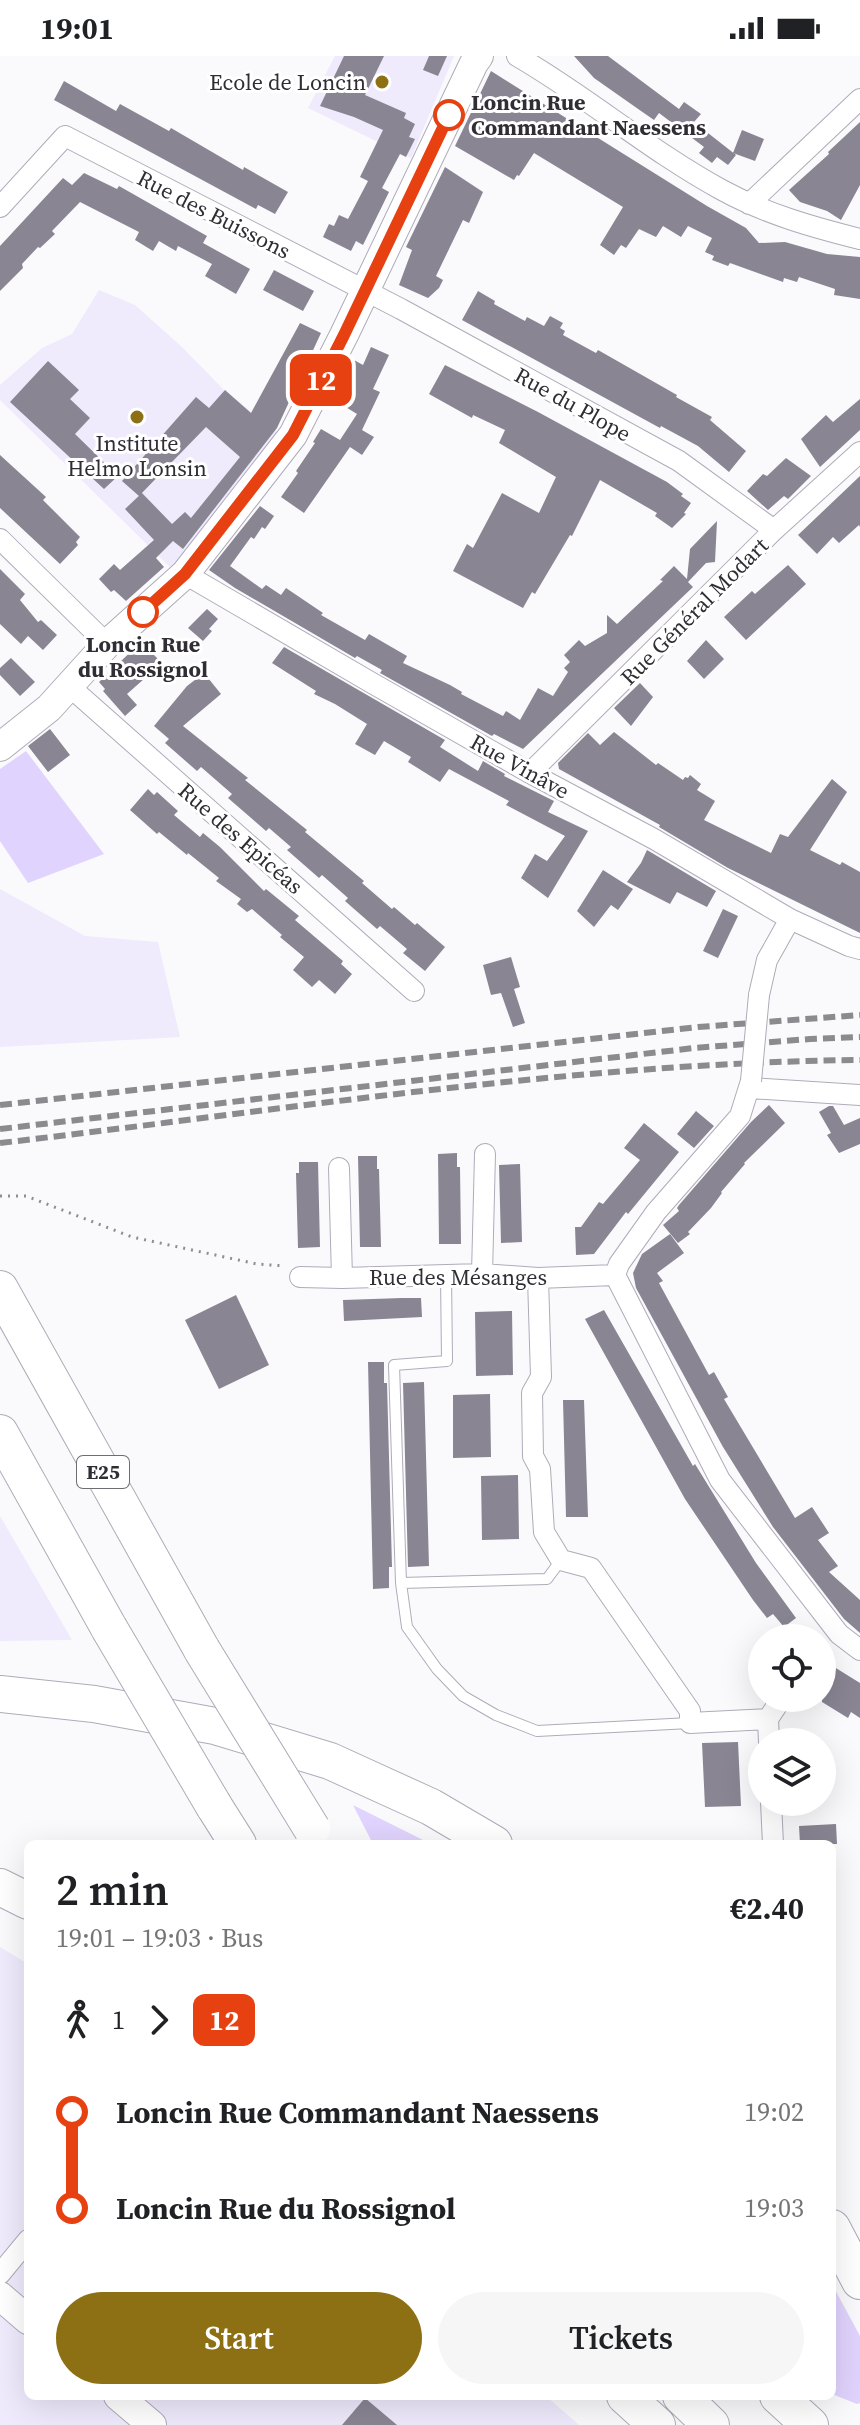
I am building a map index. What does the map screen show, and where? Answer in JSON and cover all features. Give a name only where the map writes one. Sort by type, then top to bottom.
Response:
[{"type":"highway","name":"E25","points":[[0,1289],[202,1650],[317,1836]]},
{"type":"highway","points":[[0,1433],[109,1628],[235,1840]]},
{"type":"highway","points":[[0,1694],[94,1704],[244,1734],[330,1761],[431,1807],[487,1840]]},
{"type":"highway","points":[[0,1887],[24,1899]]},
{"type":"highway","points":[[836,2236],[860,2281]]},
{"type":"highway","points":[[629,2400],[657,2425]]},
{"type":"highway","points":[[685,2400],[711,2425]]},
{"type":"highway","points":[[782,2400],[810,2425]]},
{"type":"street","points":[[0,747],[49,708],[107,644],[185,574],[293,435],[481,56],[492,59],[503,56]]},
{"type":"street","points":[[517,56],[675,162],[749,204],[801,225],[860,239]]},
{"type":"street","points":[[749,204],[860,99]]},
{"type":"street","name":"Rue des Buissons","points":[[0,207],[65,136],[363,291]]},
{"type":"street","name":"Rue du Plope","points":[[363,291],[679,461],[774,530]]},
{"type":"street","name":"Rue Général Modart","points":[[530,773],[774,530],[860,452]]},
{"type":"street","points":[[0,539],[107,644]]},
{"type":"street","name":"Rue Vinâve","points":[[185,574],[790,919],[860,949]]},
{"type":"street","name":"Rue des Epicéas","points":[[69,686],[414,991]]},
{"type":"street","points":[[790,919],[767,960],[759,995],[750,1084],[740,1116],[656,1212],[619,1264],[615,1275],[720,1480],[822,1624]]},
{"type":"street","points":[[750,1084],[860,1095]]},
{"type":"street","points":[[482,1274],[485,1154]]},
{"type":"street","points":[[339,1168],[342,1278]]},
{"type":"street","name":"Rue des Mésanges","points":[[300,1277],[482,1274],[538,1278],[615,1275]]},
{"type":"street","points":[[538,1278],[541,1377],[532,1393],[533,1456],[540,1469],[544,1532],[561,1560],[591,1568],[690,1711],[690,1723],[768,1719]]},
{"type":"street","points":[[836,1633],[860,1650]]},
{"type":"street","points":[[768,1728],[768,1719],[773,1712]]},
{"type":"street","points":[[772,1816],[773,1840]]},
{"type":"street","points":[[0,2274],[24,2245]]},
{"type":"street","points":[[0,2296],[24,2317]]},
{"type":"street","points":[[123,2400],[152,2425]]},
{"type":"lane","points":[[446,1274],[447,1361],[394,1365],[401,1583],[407,1627],[437,1669],[463,1696],[496,1715],[537,1731],[690,1723]]},
{"type":"lane","points":[[401,1583],[547,1579],[561,1560]]},
{"type":"path","points":[[0,1196],[26,1196],[132,1237],[257,1264],[291,1266],[300,1277]]},
{"type":"shaded area","name":"Ecole de Loncin","points":[[335,56],[454,56],[411,158],[308,108]]},
{"type":"shaded area","name":"Institute Helmo Lonsin","points":[[99,290],[135,305],[225,391],[279,434],[171,568],[0,400],[0,385],[42,348],[72,334]]},
{"type":"shaded area","points":[[26,751],[104,854],[28,883],[0,841],[0,769]]},
{"type":"shaded area","points":[[0,889],[85,936],[158,942],[180,1037],[0,1047]]},
{"type":"shaded area","points":[[0,1516],[72,1640],[0,1641]]},
{"type":"shaded area","points":[[353,1805],[423,1840],[371,1840]]},
{"type":"shaded area","points":[[0,1947],[24,1962],[24,2400],[551,2400],[579,2425],[0,2425]]},
{"type":"shaded area","points":[[836,2291],[860,2336],[860,2403],[836,2396]]},
{"type":"building","points":[[344,56],[384,56],[365,95],[406,113],[404,118],[415,124],[409,137],[415,139],[406,157],[400,154],[382,188],[389,192],[363,245],[356,241],[351,251],[323,237],[329,224],[334,226],[339,215],[348,219],[368,181],[360,177],[383,130],[320,106]]},
{"type":"building","points":[[429,56],[447,56],[438,76],[423,70]]},
{"type":"building","points":[[574,56],[608,56],[679,109],[684,102],[701,114],[694,122],[736,155],[728,165],[717,157],[712,163],[699,153],[704,147],[659,113],[654,120],[641,111],[594,78]]},
{"type":"building","points":[[491,71],[746,228],[759,243],[785,242],[827,254],[860,257],[860,299],[834,295],[835,289],[799,277],[797,282],[784,278],[783,282],[730,263],[728,266],[712,260],[714,256],[705,252],[712,238],[688,226],[681,237],[663,226],[656,237],[639,229],[626,248],[621,245],[614,255],[600,245],[623,207],[534,153],[514,180],[455,146]]},
{"type":"building","points":[[64,81],[116,111],[120,104],[169,131],[171,128],[288,192],[275,214],[258,205],[256,209],[54,100]]},
{"type":"building","points":[[860,122],[860,185],[841,220],[827,211],[800,202],[789,190]]},
{"type":"building","points":[[742,130],[764,139],[755,161],[733,153]]},
{"type":"building","points":[[445,167],[483,192],[469,223],[463,220],[436,276],[443,280],[439,288],[428,298],[399,285],[412,250],[406,247]]},
{"type":"building","points":[[84,173],[117,189],[119,186],[207,236],[203,243],[250,269],[236,294],[205,276],[212,264],[178,246],[176,251],[159,241],[153,251],[135,240],[139,232],[80,202],[52,231],[55,234],[38,247],[0,291],[0,246],[63,178],[72,185]]},
{"type":"building","points":[[274,270],[314,291],[303,311],[263,290]]},
{"type":"building","points":[[478,291],[525,321],[527,317],[544,326],[550,316],[563,323],[560,328],[565,331],[563,335],[596,353],[598,350],[712,417],[710,420],[746,451],[729,472],[698,446],[462,320]]},
{"type":"building","points":[[300,323],[321,333],[277,428],[183,549],[173,541],[156,558],[164,567],[126,601],[114,590],[111,592],[99,579],[114,564],[120,570],[154,540],[125,509],[139,496],[122,481],[196,397],[209,408],[225,390],[251,413]],"holes":[[[206,427],[240,457],[191,518],[185,512],[172,524],[141,494]]]},
{"type":"building","points":[[371,347],[389,355],[373,389],[380,392],[362,430],[374,437],[362,455],[350,447],[304,513],[281,497],[298,473],[296,471],[321,429],[340,440],[357,414],[344,406],[351,392],[344,382],[354,360],[363,365]]},
{"type":"building","points":[[48,361],[79,390],[70,399],[90,418],[75,434],[118,476],[104,489],[10,402]]},
{"type":"building","points":[[445,365],[667,482],[691,503],[686,514],[672,528],[655,516],[657,513],[600,480],[572,536],[523,608],[453,571],[467,544],[473,548],[502,493],[539,513],[556,477],[499,443],[505,430],[473,415],[472,418],[429,394]]},
{"type":"building","points":[[860,399],[860,430],[820,467],[801,439],[826,415],[833,422]]},
{"type":"building","points":[[0,455],[46,497],[43,500],[80,537],[76,542],[78,545],[60,564],[0,508]]},
{"type":"building","points":[[786,458],[811,476],[788,499],[784,496],[768,510],[747,491],[763,474],[767,476]]},
{"type":"building","points":[[860,476],[860,527],[839,543],[833,537],[817,554],[798,535]]},
{"type":"building","points":[[260,506],[274,516],[265,529],[262,527],[254,539],[251,537],[230,566],[262,589],[266,585],[281,595],[286,588],[323,613],[321,615],[365,640],[369,634],[407,656],[403,663],[450,685],[503,716],[506,711],[520,720],[538,688],[553,696],[568,672],[564,668],[570,662],[564,655],[579,640],[585,646],[607,633],[607,615],[617,624],[663,581],[660,580],[674,566],[687,579],[690,549],[717,521],[715,562],[706,563],[688,582],[693,587],[523,749],[494,734],[492,736],[380,673],[382,670],[357,656],[355,658],[209,570]]},
{"type":"building","points":[[788,565],[806,584],[746,640],[724,617],[752,591],[755,594]]},
{"type":"building","points":[[0,569],[25,594],[20,600],[38,622],[41,620],[57,635],[43,650],[28,636],[21,644],[0,624]]},
{"type":"building","points":[[207,609],[218,619],[203,641],[188,628]]},
{"type":"building","points":[[706,640],[724,659],[704,679],[687,661]]},
{"type":"building","points":[[141,642],[158,659],[141,676],[144,679],[127,694],[137,705],[125,716],[99,682]]},
{"type":"building","points":[[284,647],[445,740],[440,747],[478,771],[483,761],[504,776],[554,801],[548,812],[588,831],[548,898],[521,878],[535,854],[547,861],[565,836],[506,805],[509,801],[449,769],[440,782],[408,762],[411,757],[384,741],[375,755],[355,744],[367,724],[314,694],[316,691],[272,663]]},
{"type":"building","points":[[11,658],[35,682],[20,696],[0,675],[0,668]]},
{"type":"building","points":[[204,673],[221,694],[183,726],[248,778],[245,780],[307,830],[305,832],[364,881],[362,883],[392,909],[394,907],[415,925],[417,923],[445,947],[425,971],[403,953],[407,949],[380,926],[377,929],[345,901],[348,898],[322,875],[319,878],[287,850],[291,847],[269,828],[266,831],[228,798],[232,794],[201,767],[197,771],[165,743],[169,739],[154,726],[187,686]]},
{"type":"building","points":[[640,683],[653,697],[631,726],[614,708]]},
{"type":"building","points":[[50,729],[70,755],[48,772],[28,746]]},
{"type":"building","points":[[614,732],[656,765],[658,763],[683,780],[690,775],[701,784],[697,790],[715,801],[704,820],[771,853],[780,834],[788,837],[832,779],[847,792],[810,850],[860,872],[860,933],[728,868],[660,825],[559,769],[558,763],[588,733],[600,745]]},
{"type":"building","points":[[148,789],[154,795],[157,792],[178,811],[174,815],[200,837],[203,833],[264,891],[266,889],[299,916],[295,920],[343,961],[341,964],[352,974],[335,994],[319,980],[312,987],[293,970],[304,957],[280,937],[282,935],[252,909],[247,912],[237,904],[241,899],[216,881],[219,878],[159,832],[157,834],[130,810]]},
{"type":"building","points":[[647,850],[716,891],[707,907],[677,892],[670,904],[627,882]]},
{"type":"building","points":[[603,870],[633,889],[618,910],[611,905],[594,927],[577,911]]},
{"type":"building","points":[[723,909],[738,916],[718,958],[703,951]]},
{"type":"building","points":[[511,957],[520,987],[514,989],[525,1023],[513,1027],[501,993],[491,995],[483,965]]},
{"type":"building","points":[[769,1105],[785,1123],[744,1163],[711,1208],[688,1232],[690,1234],[678,1243],[663,1225],[679,1211],[679,1205]]},
{"type":"building","points":[[833,1106],[844,1125],[860,1118],[860,1144],[839,1153],[827,1135],[831,1133],[819,1112]]},
{"type":"building","points":[[696,1111],[714,1126],[694,1148],[677,1134]]},
{"type":"building","points":[[644,1123],[679,1152],[594,1254],[576,1255],[575,1227],[581,1227],[599,1202],[603,1204],[640,1160],[624,1148]]},
{"type":"building","points":[[457,1153],[461,1244],[439,1244],[438,1154]]},
{"type":"building","points":[[358,1156],[377,1156],[381,1247],[360,1247]]},
{"type":"building","points":[[299,1162],[318,1162],[320,1247],[298,1248],[296,1173],[299,1173]]},
{"type":"building","points":[[520,1164],[522,1242],[501,1243],[499,1165]]},
{"type":"building","points":[[670,1234],[684,1253],[657,1273],[663,1281],[659,1283],[709,1375],[714,1372],[728,1397],[724,1399],[795,1518],[812,1507],[829,1533],[818,1540],[838,1566],[829,1572],[860,1600],[860,1633],[844,1619],[773,1527],[723,1447],[636,1288],[633,1273],[642,1254]]},
{"type":"building","points":[[236,1295],[269,1365],[219,1389],[185,1320]]},
{"type":"building","points":[[421,1298],[422,1317],[344,1321],[343,1300]]},
{"type":"building","points":[[604,1310],[693,1466],[695,1464],[756,1563],[796,1618],[788,1624],[781,1624],[773,1614],[767,1618],[685,1499],[585,1319]]},
{"type":"building","points":[[512,1311],[513,1375],[476,1376],[475,1312]]},
{"type":"building","points":[[368,1362],[384,1362],[384,1383],[387,1383],[392,1567],[389,1567],[389,1588],[373,1589]]},
{"type":"building","points":[[424,1382],[429,1566],[408,1567],[403,1383]]},
{"type":"building","points":[[490,1394],[491,1457],[453,1458],[453,1395]]},
{"type":"building","points":[[563,1400],[584,1400],[588,1517],[566,1517]]},
{"type":"building","points":[[518,1475],[519,1539],[482,1540],[481,1476]]},
{"type":"building","points":[[836,1668],[860,1683],[860,1718],[851,1712],[848,1718],[836,1711]]},
{"type":"building","points":[[738,1742],[741,1806],[705,1807],[702,1743]]},
{"type":"building","points":[[836,1824],[837,1844],[836,1840],[800,1840],[799,1826]]},
{"type":"building","points":[[363,2400],[367,2400],[397,2425],[342,2425]]},
{"type":"railway","points":[[0,1105],[698,1027],[860,1015]]},
{"type":"railway","points":[[0,1129],[694,1048],[860,1037]]},
{"type":"railway","points":[[0,1143],[537,1079],[752,1063],[860,1060]]},
{"type":"bus line","name":"12","points":[[143,612],[185,574],[293,435],[449,115]]},
{"type":"place","name":"Ecole de Loncin","points":[[382,82]]},
{"type":"place","name":"Loncin Rue Commandant Naessens","points":[[449,115]]},
{"type":"place","name":"Institute Helmo Lonsin","points":[[137,417]]},
{"type":"place","name":"Loncin Rue du Rossignol","points":[[143,612]]}]
